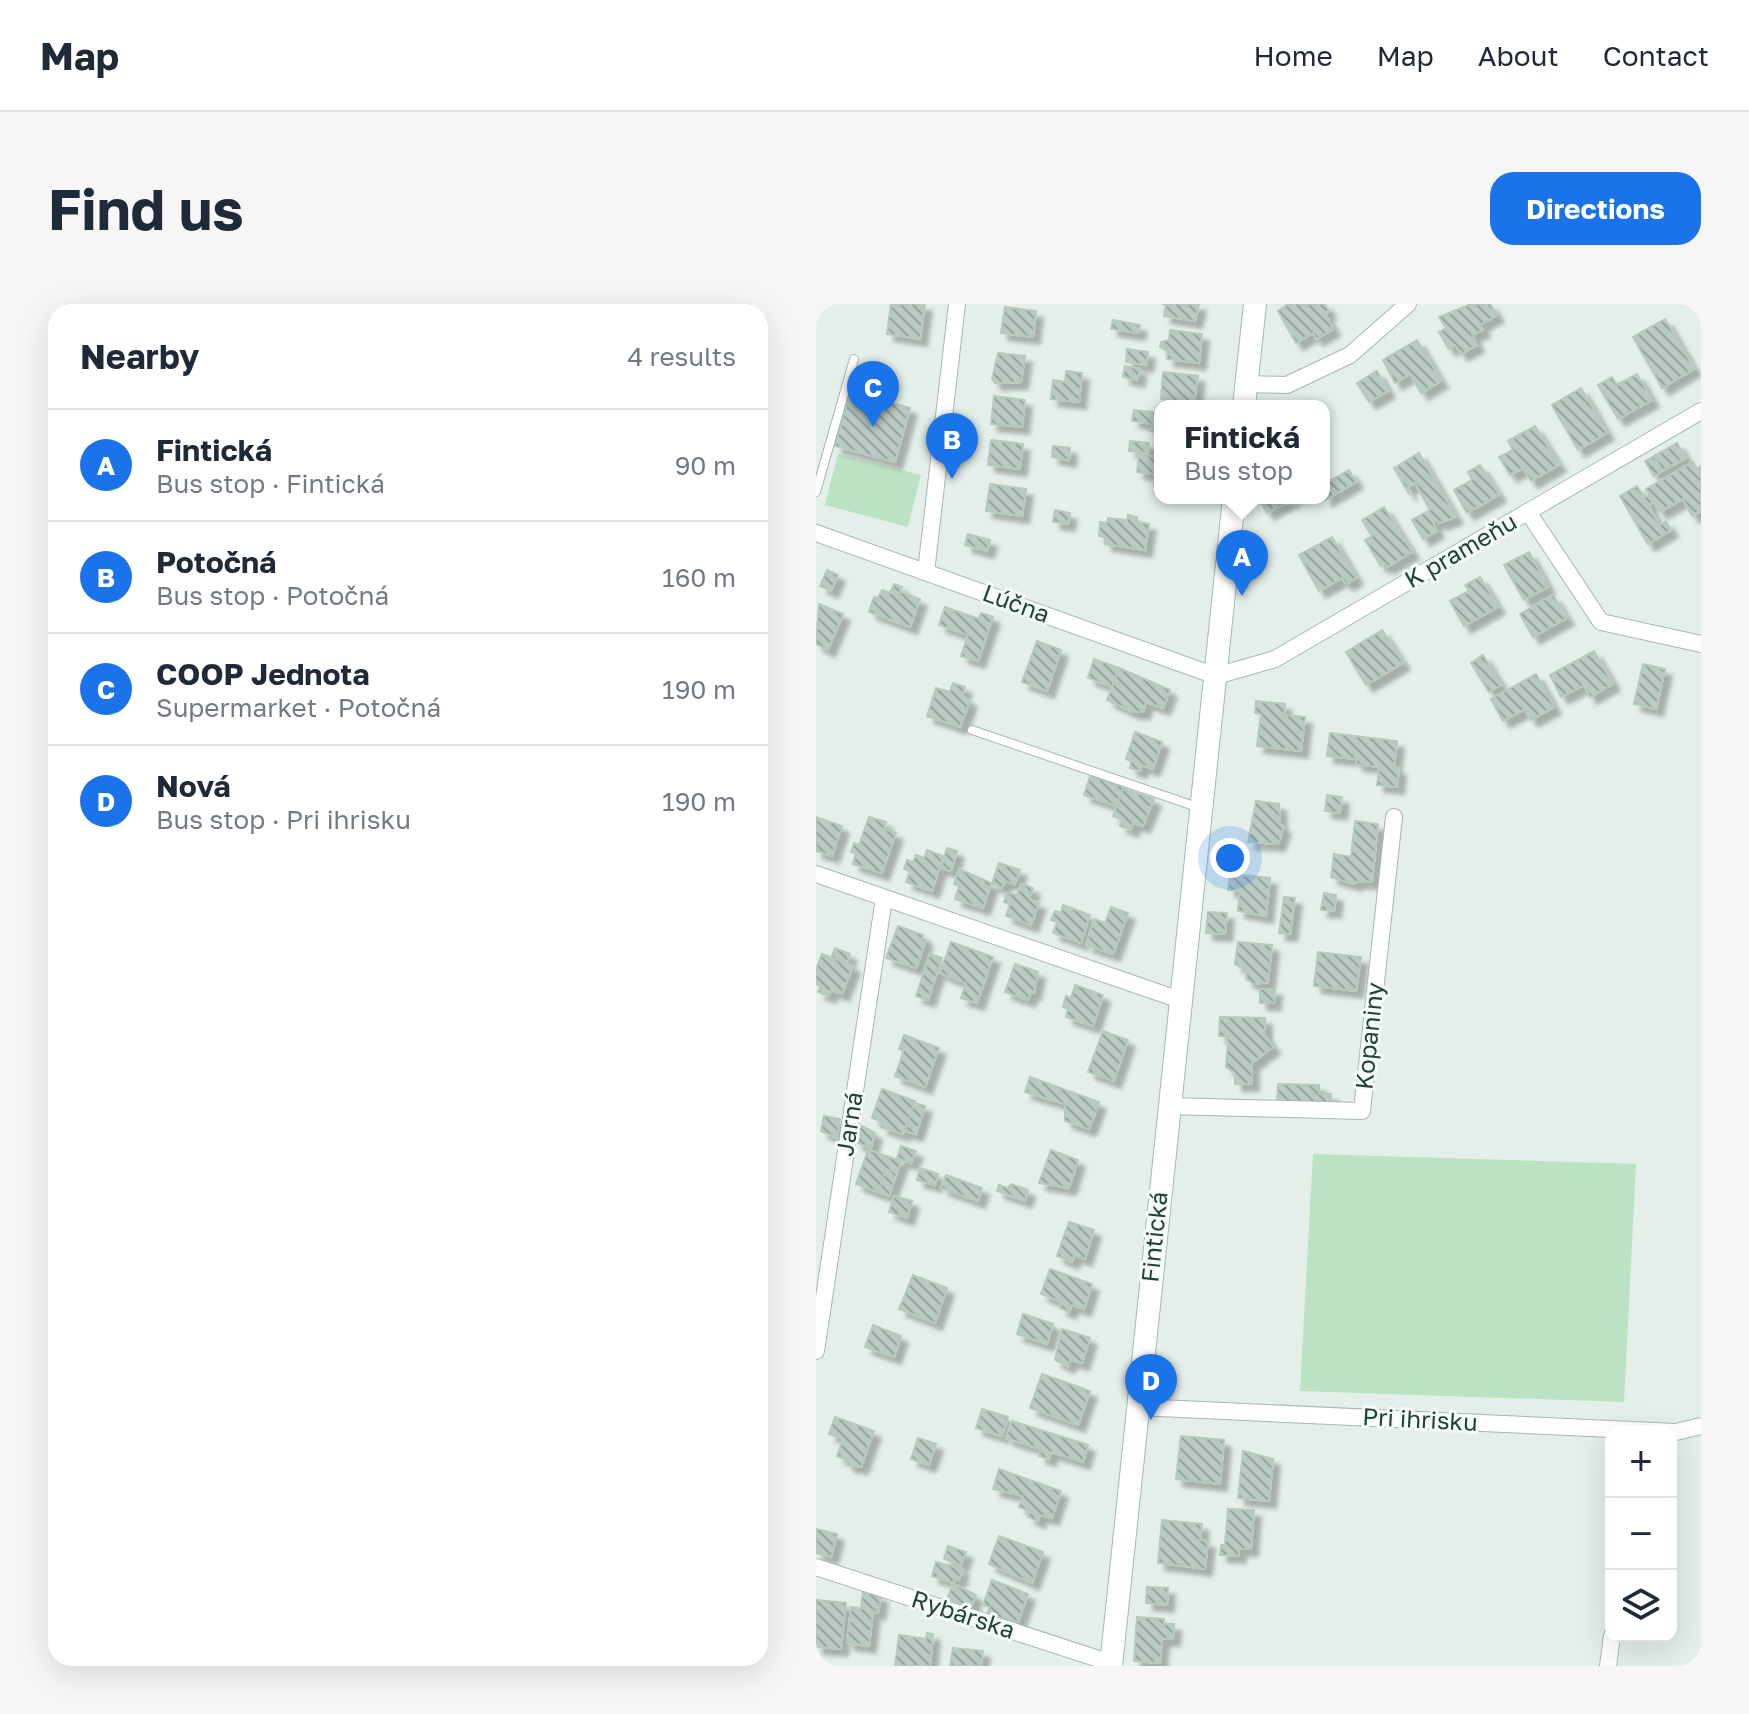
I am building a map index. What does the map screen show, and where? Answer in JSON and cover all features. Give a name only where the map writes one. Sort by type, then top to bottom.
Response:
[{"type":"street","points":[[926,572],[957,304]]},
{"type":"street","points":[[1255,304],[1245,395],[1287,385],[1350,355],[1408,304]]},
{"type":"street","name":"K prameňu","points":[[1216,676],[1275,659],[1701,411]]},
{"type":"street","name":"Fintická","points":[[1111,1664],[1233,504]]},
{"type":"street","points":[[1528,512],[1601,622],[1701,644]]},
{"type":"street","name":"Lúčna","points":[[816,533],[1216,676]]},
{"type":"street","name":"Kopaniny","points":[[1169,1106],[1362,1111],[1394,817]]},
{"type":"street","points":[[816,874],[1180,1000]]},
{"type":"street","name":"Jarná","points":[[816,1351],[884,898]]},
{"type":"street","name":"Pri ihrisku","points":[[1138,1407],[1605,1430]]},
{"type":"street","name":"Pri ihrisku","points":[[1677,1432],[1701,1426]]},
{"type":"street","name":"Rybárska","points":[[816,1567],[1111,1664]]},
{"type":"street","points":[[1608,1666],[1611,1642]]},
{"type":"lane","points":[[816,492],[854,359]]},
{"type":"lane","points":[[972,730],[1201,809]]},
{"type":"green space","points":[[838,454],[921,475],[908,527],[825,505]]},
{"type":"green space","points":[[1313,1154],[1636,1164],[1624,1402],[1300,1391]]},
{"type":"building","points":[[891,304],[925,304],[920,339],[887,334]]},
{"type":"building","points":[[1162,304],[1199,304],[1195,321],[1164,316],[1166,305]]},
{"type":"building","points":[[1288,304],[1325,304],[1329,311],[1325,313],[1333,329],[1316,339],[1313,333],[1296,343],[1278,311]]},
{"type":"building","points":[[1471,304],[1490,304],[1497,315],[1480,325],[1483,330],[1472,335],[1477,345],[1461,354],[1455,345],[1449,349],[1439,332],[1446,328],[1439,317]]},
{"type":"building","points":[[1005,307],[1036,311],[1033,337],[1001,333]]},
{"type":"building","points":[[1665,319],[1694,369],[1662,388],[1633,337]]},
{"type":"building","points":[[1113,320],[1140,325],[1138,333],[1111,329]]},
{"type":"building","points":[[1170,330],[1202,334],[1199,363],[1167,359],[1168,351],[1160,347],[1161,342],[1169,340]]},
{"type":"building","points":[[1417,340],[1441,381],[1421,393],[1410,374],[1395,383],[1383,360]]},
{"type":"building","points":[[1127,349],[1148,352],[1146,365],[1126,362]]},
{"type":"building","points":[[998,353],[1025,356],[1021,382],[995,383],[992,379]]},
{"type":"building","points":[[1125,366],[1140,369],[1137,380],[1123,377]]},
{"type":"building","points":[[1066,371],[1082,373],[1079,402],[1051,399],[1053,380],[1065,382]]},
{"type":"building","points":[[1377,371],[1388,391],[1369,402],[1357,383]]},
{"type":"building","points":[[1163,372],[1198,376],[1194,400],[1161,399]]},
{"type":"building","points":[[1637,374],[1652,400],[1618,419],[1598,385],[1612,377],[1617,385]]},
{"type":"building","points":[[1581,388],[1607,433],[1578,450],[1552,405]]},
{"type":"building","points":[[850,392],[910,408],[895,462],[835,446]]},
{"type":"building","points":[[994,396],[1025,400],[1022,427],[991,424]]},
{"type":"building","points":[[1134,410],[1154,412],[1154,432],[1151,431],[1153,424],[1132,421]]},
{"type":"building","points":[[1535,426],[1559,465],[1531,481],[1523,468],[1510,475],[1499,457],[1513,450],[1508,441]]},
{"type":"building","points":[[991,440],[1023,444],[1020,469],[988,465]]},
{"type":"building","points":[[1130,441],[1149,443],[1148,453],[1129,451]]},
{"type":"building","points":[[1677,443],[1686,458],[1662,471],[1654,456]]},
{"type":"building","points":[[1053,446],[1070,448],[1069,460],[1052,457]]},
{"type":"building","points":[[1419,453],[1456,517],[1439,523],[1437,520],[1433,523],[1437,531],[1423,539],[1412,520],[1430,510],[1415,483],[1407,488],[1410,495],[1394,468]]},
{"type":"building","points":[[1139,455],[1154,456],[1154,474],[1137,472]]},
{"type":"building","points":[[1654,456],[1662,471],[1654,476],[1645,461]]},
{"type":"building","points":[[1693,462],[1697,469],[1701,466],[1701,511],[1692,516],[1683,499],[1660,512],[1646,489]]},
{"type":"building","points":[[1480,465],[1499,495],[1467,513],[1454,490],[1472,480],[1468,472]]},
{"type":"building","points":[[1349,470],[1356,482],[1330,497],[1330,481]]},
{"type":"building","points":[[990,484],[1026,489],[1022,516],[986,511]]},
{"type":"building","points":[[1637,486],[1644,498],[1650,495],[1654,502],[1648,505],[1659,525],[1666,521],[1671,530],[1648,544],[1620,496]]},
{"type":"building","points":[[1262,504],[1283,504],[1267,513]]},
{"type":"building","points":[[1384,507],[1412,552],[1387,567],[1385,563],[1381,566],[1365,540],[1372,536],[1362,520]]},
{"type":"building","points":[[1055,510],[1070,513],[1068,524],[1053,522]]},
{"type":"building","points":[[1128,515],[1137,517],[1137,522],[1149,524],[1145,550],[1105,544],[1105,537],[1099,536],[1100,522],[1107,523],[1108,518],[1127,520]]},
{"type":"building","points":[[968,534],[990,540],[987,551],[965,545]]},
{"type":"building","points":[[1332,537],[1356,578],[1346,584],[1342,578],[1319,591],[1299,555]]},
{"type":"building","points":[[1529,552],[1548,587],[1524,600],[1504,565]]},
{"type":"building","points":[[827,570],[838,575],[831,591],[820,586]]},
{"type":"building","points":[[1480,577],[1498,607],[1464,626],[1450,601],[1469,591],[1465,585]]},
{"type":"building","points":[[894,584],[902,587],[900,592],[920,599],[910,627],[869,612],[874,597],[878,598],[882,590],[890,593]]},
{"type":"building","points":[[1553,595],[1567,618],[1533,637],[1520,614]]},
{"type":"building","points":[[819,604],[843,614],[828,650],[816,644]]},
{"type":"building","points":[[945,607],[979,619],[981,613],[993,617],[978,661],[961,656],[968,635],[939,625]]},
{"type":"building","points":[[1382,630],[1403,663],[1366,685],[1346,652]]},
{"type":"building","points":[[1037,641],[1061,650],[1047,691],[1022,682]]},
{"type":"building","points":[[1594,651],[1613,684],[1590,697],[1584,685],[1561,697],[1550,675]]},
{"type":"building","points":[[1483,655],[1501,685],[1489,692],[1471,663]]},
{"type":"building","points":[[1094,659],[1119,668],[1112,687],[1088,678]]},
{"type":"building","points":[[1643,664],[1665,669],[1656,709],[1634,704]]},
{"type":"building","points":[[1119,668],[1170,690],[1163,708],[1146,702],[1143,712],[1133,712],[1107,700]]},
{"type":"building","points":[[1536,674],[1554,707],[1531,720],[1525,709],[1503,721],[1491,699]]},
{"type":"building","points":[[953,683],[965,687],[962,696],[970,701],[960,727],[927,716],[936,688],[950,692]]},
{"type":"building","points":[[1256,701],[1285,704],[1284,715],[1305,717],[1301,751],[1257,746],[1261,714],[1255,713]]},
{"type":"building","points":[[1135,732],[1162,742],[1153,769],[1142,765],[1140,771],[1130,768],[1131,761],[1126,759]]},
{"type":"building","points":[[1330,733],[1397,741],[1394,767],[1399,768],[1397,787],[1377,785],[1379,767],[1356,764],[1357,759],[1327,756]]},
{"type":"building","points":[[1090,776],[1124,787],[1117,806],[1084,795]]},
{"type":"building","points":[[1123,788],[1154,799],[1143,826],[1133,823],[1131,830],[1120,826],[1122,819],[1113,816]]},
{"type":"building","points":[[1327,795],[1342,797],[1340,813],[1325,811]]},
{"type":"building","points":[[1256,801],[1279,804],[1280,824],[1284,827],[1278,844],[1248,842]]},
{"type":"building","points":[[816,817],[842,826],[832,856],[816,851]]},
{"type":"building","points":[[869,817],[886,822],[884,829],[896,833],[882,873],[853,864],[856,853],[851,852],[854,843],[859,845]]},
{"type":"building","points":[[1355,821],[1378,824],[1372,882],[1359,881],[1354,884],[1331,877],[1334,854],[1351,857]]},
{"type":"building","points":[[947,848],[957,851],[951,871],[941,868]]},
{"type":"building","points":[[927,850],[943,856],[932,891],[906,882],[910,871],[904,869],[907,860],[913,862],[916,855],[924,858]]},
{"type":"building","points":[[999,863],[1020,870],[1015,884],[1005,881],[1002,888],[992,884]]},
{"type":"building","points":[[959,869],[991,883],[983,908],[955,899],[959,886],[954,884]]},
{"type":"building","points":[[1230,874],[1270,878],[1266,916],[1238,911],[1240,891],[1228,890]]},
{"type":"building","points":[[1021,884],[1033,888],[1029,899],[1039,903],[1031,925],[1006,916],[1010,904],[1004,902],[1007,893],[1017,895]]},
{"type":"building","points":[[1324,893],[1336,895],[1334,911],[1321,910]]},
{"type":"building","points":[[1284,897],[1295,898],[1290,934],[1279,933]]},
{"type":"building","points":[[1063,905],[1090,915],[1081,943],[1053,933],[1057,922],[1051,920],[1055,911],[1061,913]]},
{"type":"building","points":[[1111,907],[1128,913],[1113,954],[1086,945],[1094,919],[1105,923]]},
{"type":"building","points":[[1208,912],[1227,913],[1225,934],[1206,933]]},
{"type":"building","points":[[898,926],[923,935],[922,938],[926,940],[916,968],[886,958]]},
{"type":"building","points":[[951,942],[993,957],[977,1003],[961,998],[966,983],[940,973]]},
{"type":"building","points":[[1238,942],[1272,945],[1268,982],[1254,984],[1246,979],[1247,971],[1235,964]]},
{"type":"building","points":[[835,948],[850,954],[846,964],[831,958]]},
{"type":"building","points":[[1318,952],[1361,957],[1356,991],[1314,986]]},
{"type":"building","points":[[822,954],[853,966],[842,994],[831,990],[829,996],[818,992],[821,986],[816,984],[816,969]]},
{"type":"building","points":[[930,954],[942,958],[928,1000],[916,996]]},
{"type":"building","points":[[1015,964],[1038,972],[1034,993],[1031,992],[1028,1000],[1005,992]]},
{"type":"building","points":[[1075,985],[1103,995],[1093,1026],[1066,1017],[1068,1009],[1063,1007],[1066,996],[1071,998]]},
{"type":"building","points":[[1260,989],[1275,989],[1274,1003],[1260,1003]]},
{"type":"building","points":[[1220,1017],[1265,1018],[1265,1035],[1273,1047],[1252,1063],[1252,1084],[1235,1084],[1235,1073],[1226,1067],[1228,1042],[1226,1036],[1219,1036]]},
{"type":"building","points":[[1103,1031],[1128,1040],[1114,1081],[1088,1072]]},
{"type":"building","points":[[904,1035],[939,1048],[925,1087],[895,1076],[902,1056],[903,1050],[899,1049]]},
{"type":"building","points":[[1030,1077],[1099,1102],[1089,1129],[1065,1121],[1065,1104],[1025,1092]]},
{"type":"building","points":[[1278,1084],[1319,1085],[1319,1094],[1331,1094],[1331,1104],[1277,1103]]},
{"type":"building","points":[[882,1089],[915,1101],[903,1134],[881,1127],[883,1122],[872,1118]]},
{"type":"building","points":[[914,1103],[925,1106],[916,1134],[905,1131]]},
{"type":"building","points":[[824,1116],[840,1119],[837,1138],[821,1131]]},
{"type":"building","points":[[858,1124],[875,1133],[871,1148],[856,1142]]},
{"type":"building","points":[[901,1146],[916,1151],[911,1163],[897,1158]]},
{"type":"building","points":[[868,1150],[901,1161],[897,1173],[886,1169],[878,1192],[856,1184]]},
{"type":"building","points":[[1051,1150],[1078,1160],[1069,1188],[1039,1183]]},
{"type":"building","points":[[920,1168],[938,1174],[935,1185],[917,1180]]},
{"type":"building","points":[[886,1169],[897,1173],[889,1196],[878,1192]]},
{"type":"building","points":[[946,1175],[982,1188],[978,1201],[941,1188]]},
{"type":"building","points":[[1011,1184],[1028,1190],[1025,1201],[997,1191],[999,1185],[1008,1188]]},
{"type":"building","points":[[894,1196],[912,1201],[907,1218],[889,1212]]},
{"type":"building","points":[[1069,1222],[1094,1230],[1085,1259],[1074,1255],[1072,1262],[1057,1256]]},
{"type":"building","points":[[1050,1269],[1092,1284],[1084,1309],[1072,1305],[1069,1312],[1060,1308],[1062,1302],[1041,1294]]},
{"type":"building","points":[[913,1275],[947,1288],[935,1323],[899,1309]]},
{"type":"building","points":[[1023,1314],[1053,1324],[1047,1344],[1017,1334]]},
{"type":"building","points":[[873,1325],[901,1336],[894,1357],[865,1347]]},
{"type":"building","points":[[1062,1329],[1090,1338],[1082,1363],[1070,1360],[1068,1366],[1055,1360]]},
{"type":"building","points":[[1042,1374],[1090,1391],[1078,1425],[1030,1408]]},
{"type":"building","points":[[982,1409],[1008,1417],[1002,1436],[976,1428]]},
{"type":"building","points":[[835,1417],[874,1431],[861,1467],[848,1465],[845,1459],[837,1456],[843,1439],[829,1434]]},
{"type":"building","points":[[1012,1421],[1088,1445],[1083,1462],[1051,1452],[1049,1459],[1039,1456],[1041,1449],[1006,1438]]},
{"type":"building","points":[[1181,1436],[1224,1440],[1220,1484],[1176,1479]]},
{"type":"building","points":[[918,1438],[936,1444],[929,1465],[911,1459]]},
{"type":"building","points":[[1243,1451],[1273,1459],[1269,1501],[1238,1498]]},
{"type":"building","points":[[999,1469],[1061,1491],[1052,1518],[1040,1515],[1038,1521],[1028,1517],[1030,1511],[1019,1507],[1023,1496],[993,1489]]},
{"type":"building","points":[[1228,1509],[1254,1510],[1251,1549],[1239,1549],[1239,1556],[1220,1555],[1221,1545],[1225,1545]]},
{"type":"building","points":[[1162,1520],[1202,1524],[1200,1540],[1208,1541],[1205,1569],[1158,1563]]},
{"type":"building","points":[[816,1529],[837,1534],[831,1557],[816,1553]]},
{"type":"building","points":[[999,1536],[1043,1552],[1032,1583],[989,1564]]},
{"type":"building","points":[[948,1546],[966,1552],[961,1565],[944,1559]]},
{"type":"building","points":[[936,1562],[962,1569],[959,1580],[954,1579],[953,1583],[932,1576]]},
{"type":"building","points":[[992,1580],[1028,1594],[1018,1622],[995,1616],[988,1612],[990,1607],[983,1605]]},
{"type":"building","points":[[953,1584],[976,1595],[971,1607],[947,1599]]},
{"type":"building","points":[[1147,1587],[1168,1588],[1167,1605],[1146,1603]]},
{"type":"building","points":[[863,1591],[881,1596],[878,1613],[861,1608]]},
{"type":"building","points":[[816,1600],[846,1603],[841,1649],[816,1647]]},
{"type":"building","points":[[851,1607],[873,1610],[869,1646],[847,1643]]},
{"type":"building","points":[[1137,1617],[1164,1619],[1164,1624],[1174,1624],[1173,1639],[1162,1639],[1160,1663],[1134,1661]]},
{"type":"building","points":[[927,1633],[933,1634],[930,1666],[895,1666],[899,1635],[926,1639]]},
{"type":"building","points":[[953,1648],[983,1651],[981,1666],[950,1666]]},
{"type":"place","name":"COOP Jednota","points":[[873,427]]},
{"type":"place","name":"Potočná","points":[[952,479]]},
{"type":"place","name":"Fintická","points":[[1242,596]]},
{"type":"place","name":"Nová","points":[[1151,1420]]}]
